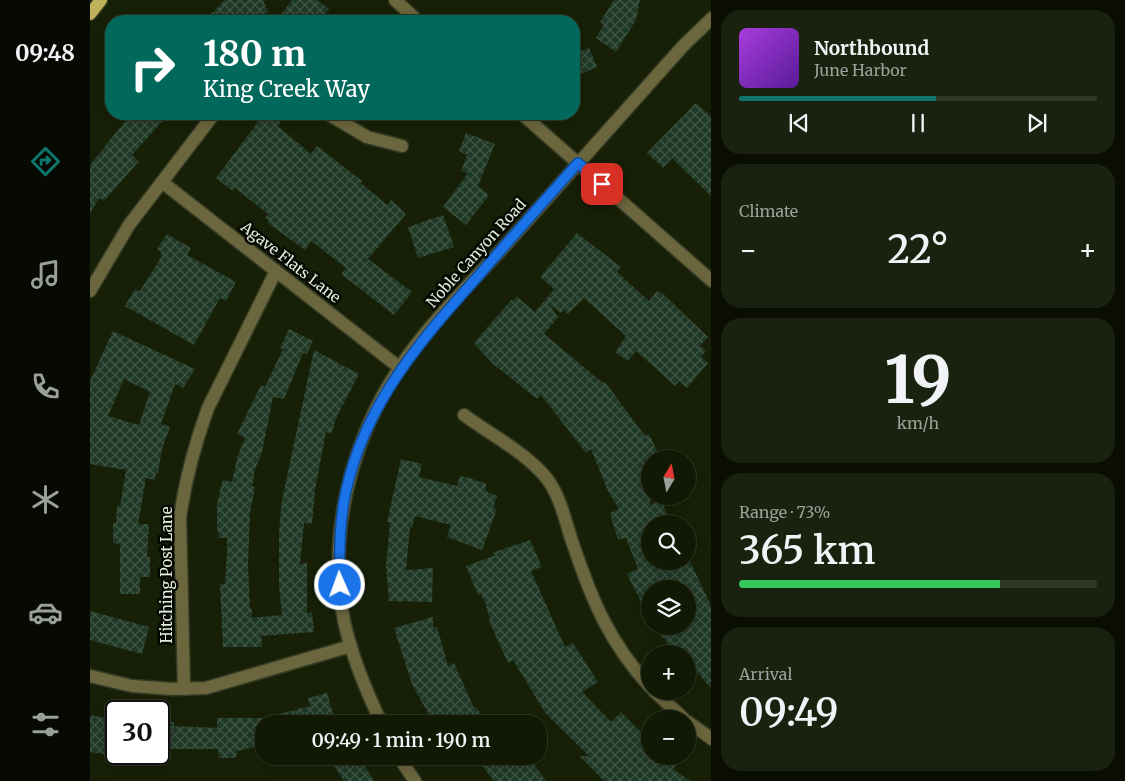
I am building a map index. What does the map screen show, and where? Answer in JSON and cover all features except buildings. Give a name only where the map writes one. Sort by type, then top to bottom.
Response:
[{"type":"main road","points":[[90,14],[101,0]]},
{"type":"street","points":[[395,0],[411,15]]},
{"type":"street","name":"Noble Canyon Road","points":[[378,715],[368,695],[351,646],[341,599],[339,558],[346,490],[359,449],[376,412],[400,368],[439,320],[683,46],[711,18]]},
{"type":"street","points":[[90,291],[115,245],[209,120]]},
{"type":"street","points":[[338,120],[367,137],[402,146]]},
{"type":"street","points":[[529,120],[711,281]]},
{"type":"street","name":"Agave Flats Lane","points":[[162,182],[400,368]]},
{"type":"street","name":"Hitching Post Lane","points":[[184,689],[180,518],[183,494],[199,432],[208,408],[276,271]]},
{"type":"street","points":[[464,415],[527,460],[548,481],[561,506],[588,588],[607,630],[632,667],[641,676]]},
{"type":"street","points":[[90,676],[132,686],[184,689],[206,688],[351,646]]},
{"type":"street","points":[[664,700],[674,710]]},
{"type":"street","points":[[696,728],[711,739]]},
{"type":"street","points":[[404,765],[415,781]]},
{"type":"route","points":[[340,585],[339,558],[346,490],[359,449],[376,412],[400,368],[439,320],[578,163],[602,184]]}]
